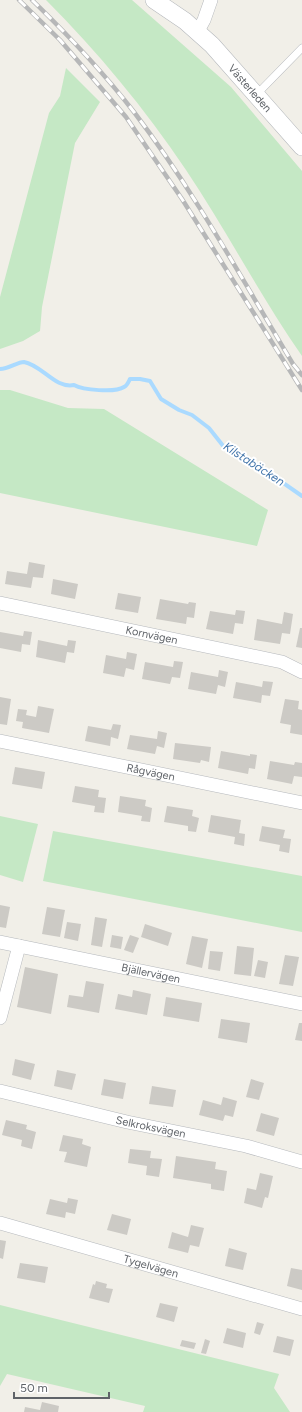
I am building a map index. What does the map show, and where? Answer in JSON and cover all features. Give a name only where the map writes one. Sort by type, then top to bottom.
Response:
[{"type":"street","name":"Västerleden","points":[[154,0],[191,26]]},
{"type":"street","name":"Västerleden","points":[[170,0],[191,26],[257,94],[302,147]]},
{"type":"street","points":[[191,26],[204,20],[210,0]]},
{"type":"street","name":"Kornvägen","points":[[0,603],[282,662],[302,672]]},
{"type":"street","name":"Rågvägen","points":[[0,741],[302,803]]},
{"type":"street","name":"Bjällervägen","points":[[0,942],[302,1004]]},
{"type":"street","points":[[0,1018],[19,946]]},
{"type":"street","name":"Selkroksvägen","points":[[0,1091],[127,1122],[246,1146],[302,1162]]},
{"type":"street","name":"Tygelvägen","points":[[0,1223],[302,1309]]},
{"type":"lane","points":[[257,94],[302,48]]},
{"type":"green space","points":[[46,0],[132,0],[231,87],[302,171],[302,356],[272,310],[216,216],[170,147],[120,82],[84,40]]},
{"type":"green space","points":[[66,68],[100,102],[75,143],[42,307],[40,331],[23,341],[0,349],[0,297],[49,113],[60,96]]},
{"type":"green space","points":[[0,390],[10,390],[68,408],[104,409],[268,510],[257,546],[0,493]]},
{"type":"green space","points":[[0,816],[38,824],[23,882],[0,875]]},
{"type":"green space","points":[[53,831],[302,876],[302,932],[43,881]]},
{"type":"green space","points":[[0,1305],[279,1374],[274,1388],[290,1412],[143,1412],[145,1406],[7,1374],[0,1386]]},
{"type":"building","points":[[29,562],[45,565],[43,578],[33,577],[31,588],[5,584],[7,571],[27,574]]},
{"type":"building","points":[[53,579],[78,584],[75,599],[51,594]]},
{"type":"building","points":[[118,593],[141,597],[138,613],[115,609]]},
{"type":"building","points":[[160,599],[188,604],[189,602],[196,603],[194,618],[187,617],[186,624],[156,619]]},
{"type":"building","points":[[236,610],[245,611],[243,624],[235,623],[233,634],[206,629],[210,611],[235,615]]},
{"type":"building","points":[[284,612],[293,614],[290,634],[282,633],[280,644],[254,640],[257,619],[282,624]]},
{"type":"building","points":[[300,628],[302,628],[302,648],[296,647]]},
{"type":"building","points":[[24,631],[32,632],[30,645],[22,644],[21,652],[0,648],[0,632],[23,636]]},
{"type":"building","points":[[38,640],[67,646],[68,640],[76,641],[74,653],[67,652],[65,663],[36,657]]},
{"type":"building","points":[[127,652],[137,654],[134,670],[126,668],[124,677],[103,673],[106,655],[126,659]]},
{"type":"building","points":[[174,661],[183,662],[180,678],[172,677],[170,684],[142,679],[145,662],[173,667]]},
{"type":"building","points":[[219,670],[228,672],[225,687],[218,685],[216,694],[188,689],[191,672],[218,677]]},
{"type":"building","points":[[263,681],[273,682],[270,696],[262,695],[261,703],[233,698],[236,682],[262,687]]},
{"type":"building","points":[[0,697],[11,699],[7,725],[0,724]]},
{"type":"building","points":[[285,699],[299,701],[298,709],[302,710],[302,735],[290,733],[291,725],[280,723]]},
{"type":"building","points":[[38,706],[54,709],[49,733],[22,728],[23,722],[16,721],[18,709],[27,710],[26,715],[36,717]]},
{"type":"building","points":[[113,724],[121,725],[118,739],[111,737],[110,746],[85,741],[88,726],[111,730]]},
{"type":"building","points":[[158,731],[167,733],[164,748],[157,746],[155,754],[127,749],[130,735],[157,739]]},
{"type":"building","points":[[175,743],[211,747],[209,762],[201,760],[200,763],[173,759]]},
{"type":"building","points":[[221,751],[250,756],[250,754],[257,755],[255,769],[249,768],[248,774],[218,768]]},
{"type":"building","points":[[270,761],[294,765],[295,762],[302,763],[302,777],[294,776],[292,784],[267,779]]},
{"type":"building","points":[[15,767],[45,772],[42,789],[12,784]]},
{"type":"building","points":[[75,786],[99,790],[98,797],[106,798],[104,813],[94,812],[95,806],[72,802]]},
{"type":"building","points":[[120,796],[146,800],[145,806],[152,808],[150,822],[141,821],[142,816],[118,812]]},
{"type":"building","points":[[167,806],[193,810],[192,816],[199,818],[196,832],[188,831],[188,826],[164,822]]},
{"type":"building","points":[[211,815],[241,820],[239,833],[245,834],[244,846],[234,844],[235,837],[208,832]]},
{"type":"building","points":[[262,826],[285,830],[283,838],[291,839],[289,853],[279,851],[280,845],[259,841]]},
{"type":"building","points":[[0,905],[10,907],[6,928],[0,927]]},
{"type":"building","points":[[47,907],[65,910],[60,937],[42,934]]},
{"type":"building","points":[[95,917],[107,919],[102,947],[91,945]]},
{"type":"building","points":[[67,922],[81,924],[78,941],[64,938]]},
{"type":"building","points":[[145,924],[172,933],[168,946],[141,937]]},
{"type":"building","points":[[112,935],[123,937],[121,949],[110,947]]},
{"type":"building","points":[[130,935],[139,938],[133,953],[124,950]]},
{"type":"building","points":[[192,936],[208,939],[202,968],[186,964]]},
{"type":"building","points":[[237,946],[254,948],[251,976],[234,974]]},
{"type":"building","points":[[210,951],[223,952],[220,971],[208,969]]},
{"type":"building","points":[[285,955],[299,957],[293,986],[279,984]]},
{"type":"building","points":[[258,960],[268,962],[265,978],[254,976]]},
{"type":"building","points":[[25,967],[58,974],[51,1014],[17,1007]]},
{"type":"building","points":[[86,981],[104,984],[99,1013],[67,1007],[69,995],[83,997]]},
{"type":"building","points":[[133,990],[151,994],[147,1015],[115,1009],[118,994],[132,997]]},
{"type":"building","points":[[166,997],[202,1003],[199,1022],[163,1016]]},
{"type":"building","points":[[221,1019],[250,1023],[247,1043],[218,1038]]},
{"type":"building","points":[[299,1023],[302,1023],[302,1041],[295,1040]]},
{"type":"building","points":[[15,1059],[35,1064],[31,1080],[12,1075]]},
{"type":"building","points":[[57,1070],[76,1074],[72,1090],[54,1086]]},
{"type":"building","points":[[104,1079],[126,1083],[123,1099],[101,1095]]},
{"type":"building","points":[[251,1079],[264,1083],[259,1100],[246,1097]]},
{"type":"building","points":[[152,1086],[176,1090],[173,1107],[149,1104]]},
{"type":"building","points":[[223,1097],[237,1101],[233,1117],[225,1115],[223,1121],[199,1115],[203,1100],[221,1105]]},
{"type":"building","points":[[261,1113],[279,1118],[274,1136],[256,1131]]},
{"type":"building","points":[[6,1120],[27,1125],[26,1129],[36,1132],[32,1149],[21,1146],[22,1140],[2,1135]]},
{"type":"building","points":[[63,1135],[83,1139],[82,1144],[91,1147],[87,1167],[64,1162],[67,1152],[59,1151]]},
{"type":"building","points":[[130,1149],[151,1151],[150,1158],[162,1159],[159,1177],[146,1175],[147,1166],[128,1163]]},
{"type":"building","points":[[176,1156],[216,1162],[215,1169],[227,1171],[224,1191],[211,1189],[211,1184],[173,1178]]},
{"type":"building","points":[[260,1173],[273,1176],[268,1198],[265,1197],[262,1208],[244,1203],[247,1188],[256,1190]]},
{"type":"building","points":[[68,1198],[78,1200],[75,1214],[66,1212],[65,1218],[46,1214],[50,1199],[67,1203]]},
{"type":"building","points":[[112,1214],[131,1219],[127,1235],[107,1230]]},
{"type":"building","points":[[191,1225],[204,1228],[199,1247],[190,1245],[188,1253],[168,1248],[172,1232],[188,1237]]},
{"type":"building","points":[[0,1240],[6,1241],[3,1259],[0,1258]]},
{"type":"building","points":[[229,1248],[247,1253],[243,1270],[225,1266]]},
{"type":"building","points":[[20,1263],[48,1267],[45,1283],[17,1278]]},
{"type":"building","points":[[291,1268],[302,1270],[302,1290],[287,1286]]},
{"type":"building","points":[[96,1281],[107,1284],[106,1288],[113,1289],[109,1303],[89,1298],[93,1284],[95,1285]]},
{"type":"building","points":[[160,1303],[178,1307],[174,1322],[156,1317]]},
{"type":"building","points":[[257,1322],[264,1324],[260,1335],[254,1333]]},
{"type":"building","points":[[227,1328],[246,1333],[243,1348],[223,1343]]},
{"type":"building","points":[[277,1336],[294,1340],[290,1356],[273,1352]]},
{"type":"building","points":[[205,1339],[210,1341],[206,1354],[201,1353]]},
{"type":"building","points":[[182,1340],[196,1343],[194,1349],[180,1346]]},
{"type":"building","points":[[42,1402],[59,1406],[58,1412],[24,1412],[25,1407],[40,1410]]},
{"type":"waterway","name":"Kilstabäcken","points":[[0,369],[24,362],[37,367],[61,384],[99,390],[120,389],[126,386],[130,379],[150,381],[161,399],[179,410],[192,415],[209,428],[224,447],[246,457],[302,496]]},
{"type":"railway","points":[[19,0],[60,40],[126,117],[182,199],[302,390]]},
{"type":"railway","points":[[32,0],[98,68],[156,142],[197,204],[293,364],[302,375]]}]
